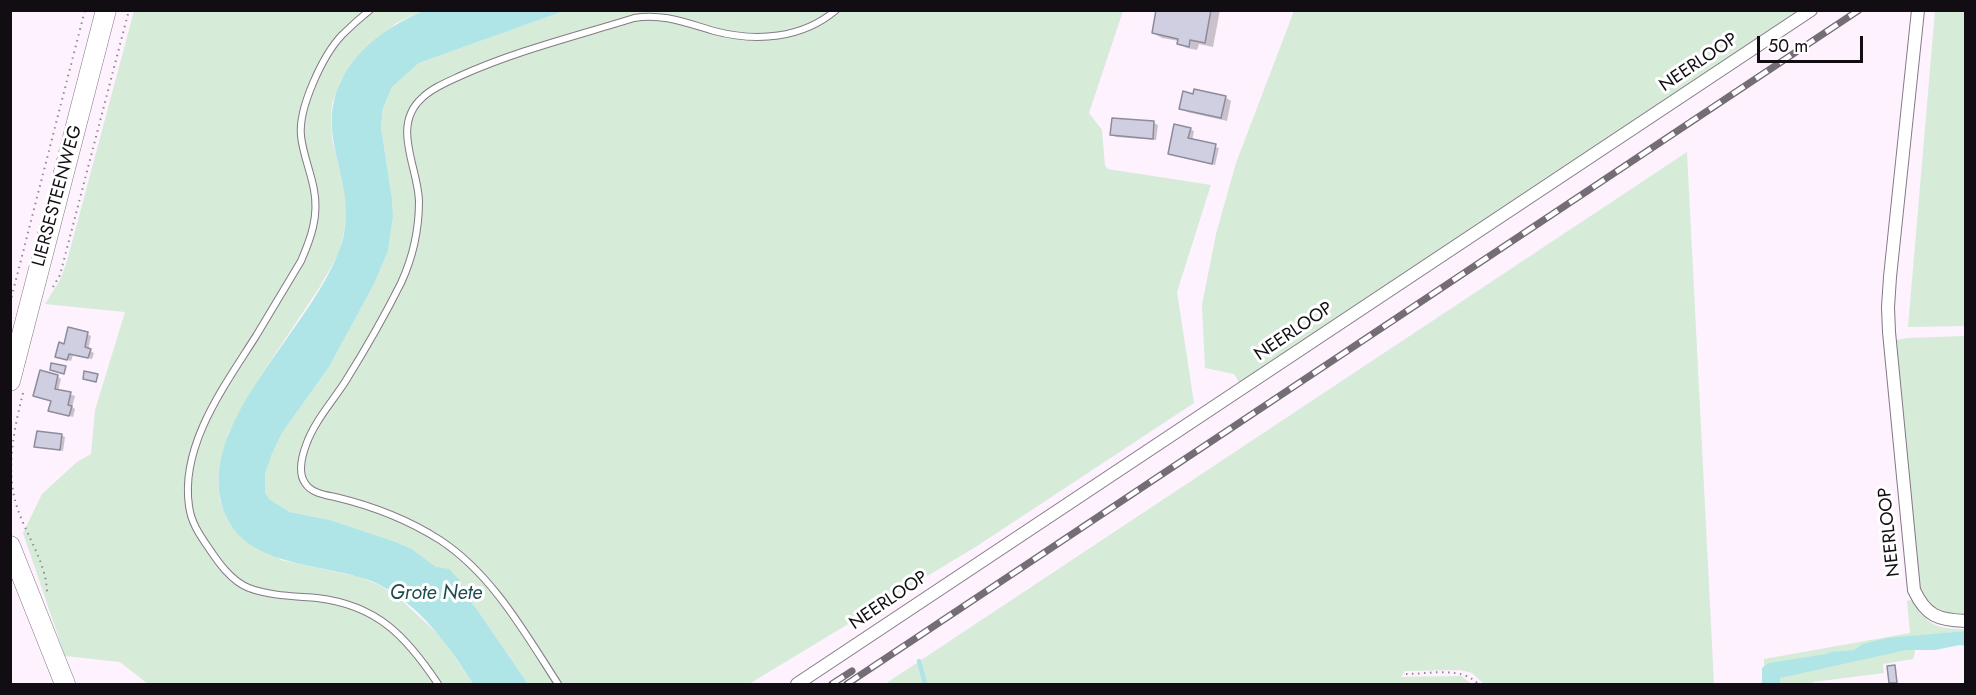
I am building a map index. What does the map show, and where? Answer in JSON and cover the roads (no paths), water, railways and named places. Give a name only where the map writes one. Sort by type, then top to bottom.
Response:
[{"type":"main road","name":"LIERSESTEENWEG","points":[[17,386],[106,10]]},
{"type":"main road","points":[[10,546],[65,684]]},
{"type":"street","name":"NEERLOOP","points":[[797,684],[1811,10]]},
{"type":"street","name":"NEERLOOP","points":[[1918,10],[1890,277],[1889,332],[1914,590],[1922,604],[1932,614],[1946,620],[1965,621]]},
{"type":"lane","points":[[370,10],[341,36],[327,55],[310,92],[300,134],[314,189],[316,207],[309,243],[295,271],[217,399],[201,432],[192,459],[188,487],[189,507],[195,527],[233,578],[249,588],[267,593],[343,602],[363,610],[406,640],[438,684]]},
{"type":"lane","points":[[558,684],[484,578],[463,557],[442,541],[402,518],[357,502],[315,492],[305,484],[301,475],[306,445],[371,339],[409,263],[417,230],[419,198],[406,130],[408,117],[422,97],[476,69],[634,18],[646,16],[673,18],[733,35],[767,38],[808,27],[836,10]]},
{"type":"water","name":"Grote Nete","points":[[423,11],[564,11],[419,63],[392,87],[383,109],[381,127],[392,199],[393,217],[388,251],[374,284],[329,367],[282,433],[265,474],[265,492],[269,499],[290,512],[330,520],[396,542],[412,549],[436,567],[449,569],[461,582],[464,594],[528,684],[473,684],[454,655],[432,628],[407,603],[393,593],[360,577],[296,563],[256,548],[240,536],[228,520],[219,485],[224,449],[239,412],[332,268],[344,234],[345,194],[333,138],[332,119],[334,100],[342,79],[357,57],[376,38]]},
{"type":"water","points":[[1965,631],[1965,646],[1935,650],[1906,650],[1780,678],[1780,684],[1762,684],[1762,668],[1769,663],[1854,650],[1863,644],[1887,638]]},
{"type":"waterway","points":[[919,661],[925,684]]},
{"type":"railway","points":[[847,684],[1859,10]]},
{"type":"railway","points":[[832,684],[852,671]]}]
